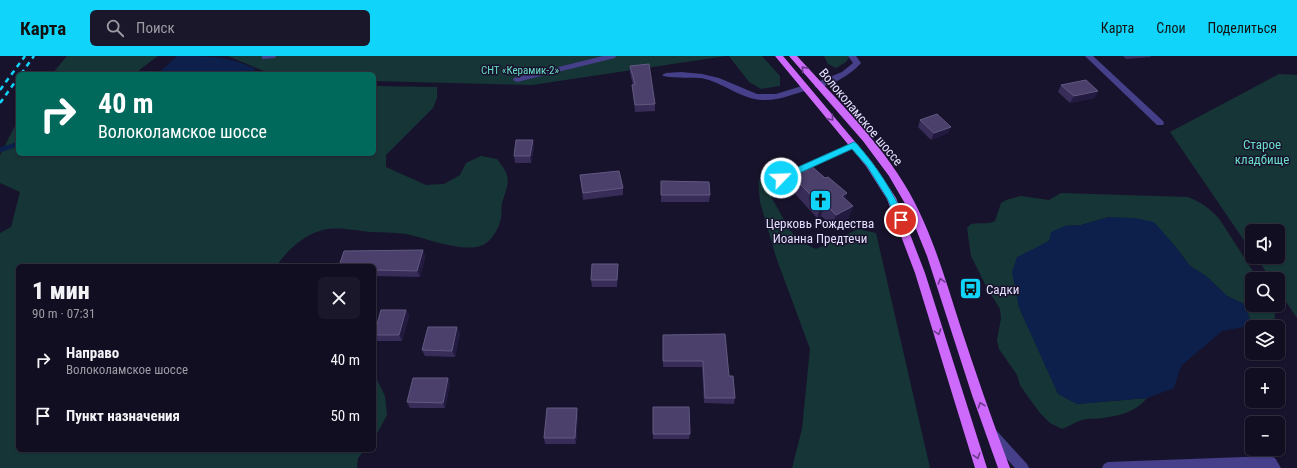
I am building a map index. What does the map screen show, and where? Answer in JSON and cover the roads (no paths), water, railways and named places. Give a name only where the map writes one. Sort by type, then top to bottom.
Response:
[{"type":"main road","name":"Волоколамское шоссе","points":[[779,56],[870,164],[891,198],[920,273],[981,468]]},
{"type":"main road","name":"Волоколамское шоссе","points":[[793,56],[883,159],[905,194],[922,228],[939,273],[990,431],[1004,468]]},
{"type":"street","points":[[517,80],[612,56]]},
{"type":"street","points":[[818,85],[845,74],[857,63],[852,56]]},
{"type":"street","points":[[1089,56],[1160,123]]},
{"type":"street","points":[[666,75],[692,74],[709,76],[745,93],[758,97],[778,96],[806,88]]},
{"type":"street","points":[[781,178],[854,145]]},
{"type":"street","points":[[990,431],[1023,468]]},
{"type":"street","points":[[1108,468],[1272,462],[1275,468]]},
{"type":"water","points":[[177,56],[207,57],[235,61],[254,68],[256,72],[162,72],[162,70]]},
{"type":"water","points":[[1109,217],[1135,218],[1154,222],[1190,266],[1206,276],[1227,296],[1244,304],[1245,312],[1247,312],[1250,320],[1245,320],[1245,327],[1222,331],[1181,366],[1174,388],[1147,398],[1077,404],[1058,394],[1019,308],[1012,272],[1017,257],[1049,241],[1051,232],[1065,226],[1081,225]]},
{"type":"waterway","points":[[0,150],[16,145]]},
{"type":"railway","points":[[0,90],[25,56]]},
{"type":"railway","points":[[22,72],[34,56]]},
{"type":"railway","points":[[0,103],[16,81]]},
{"type":"place","name":"Церковь Рождества Иоанна Предтечи","points":[[820,201]]},
{"type":"place","name":"Садки","points":[[970,289]]},
{"type":"park label","name":"СНТ «Керамик-2»","points":[[520,70]]},
{"type":"park label","name":"Старое кладбище","points":[[1262,152]]}]
